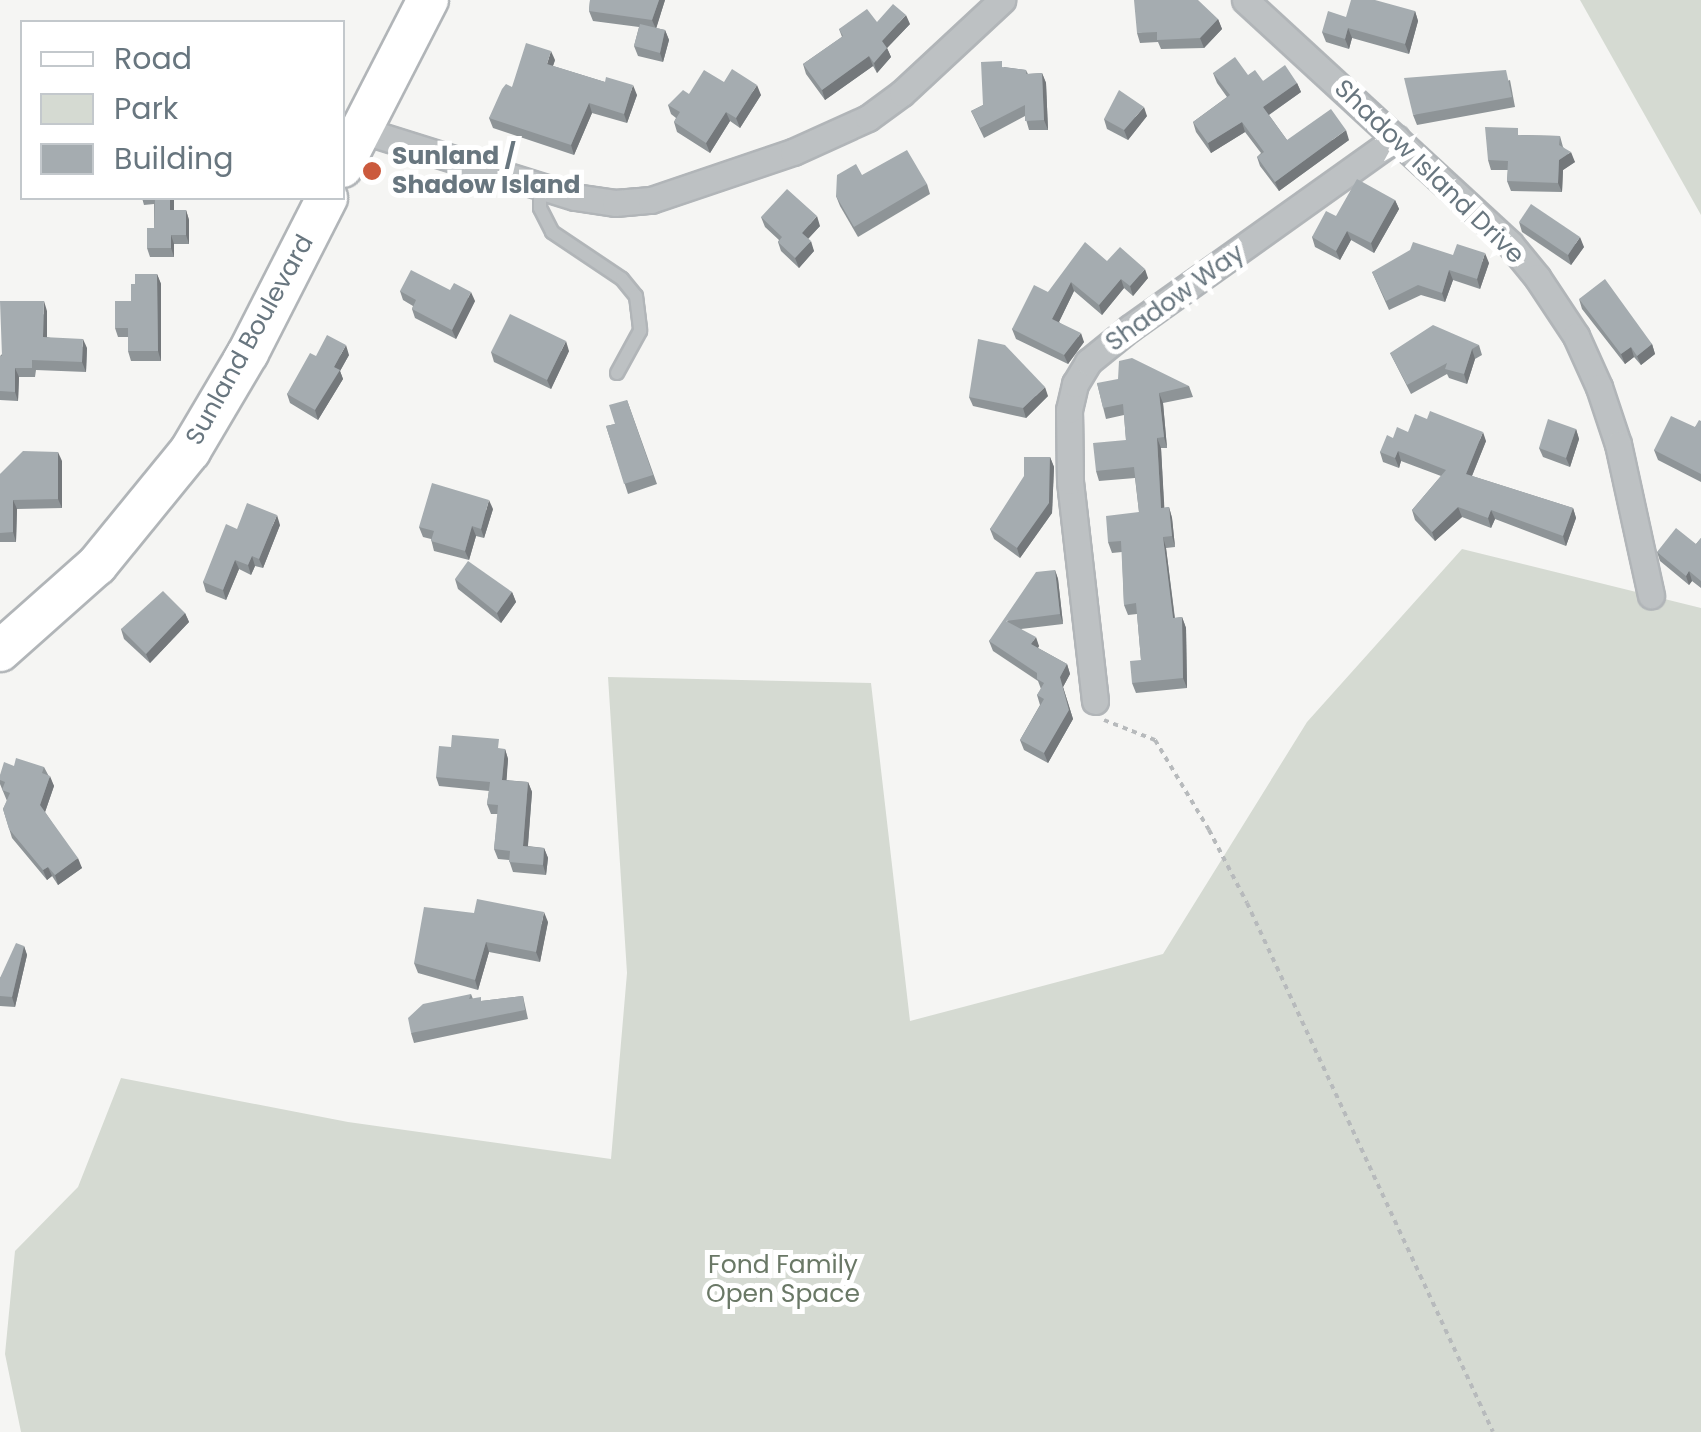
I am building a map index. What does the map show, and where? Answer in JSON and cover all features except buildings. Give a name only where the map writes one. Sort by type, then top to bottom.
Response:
[{"type":"main road","points":[[345,161],[428,0]]},
{"type":"main road","name":"Sunland Boulevard","points":[[0,650],[97,565],[190,451],[248,354],[326,200]]},
{"type":"street","points":[[361,130],[540,186],[615,203],[651,200],[793,152],[868,118],[902,93],[1002,0]]},
{"type":"street","name":"Shadow Island Drive","points":[[1244,0],[1510,244],[1576,336],[1618,444],[1651,595]]},
{"type":"street","name":"Shadow Way","points":[[1095,702],[1070,481],[1069,410],[1074,384],[1088,362],[1130,328],[1396,138]]},
{"type":"lane","points":[[540,186],[540,208],[552,232],[622,279],[636,296],[640,331],[617,372]]},
{"type":"path","points":[[1095,702],[1100,718],[1155,740],[1209,830],[1247,902],[1493,1432]]},
{"type":"green space","points":[[1580,0],[1701,0],[1701,215]]},
{"type":"green space","name":"Fond Family Open Space","points":[[1462,549],[1701,608],[1701,1432],[21,1432],[5,1354],[15,1251],[78,1187],[121,1078],[348,1122],[611,1159],[627,973],[608,677],[871,683],[910,1021],[1163,954],[1307,722]]},
{"type":"place","name":"Sunland / Shadow Island","points":[[372,171]]}]
